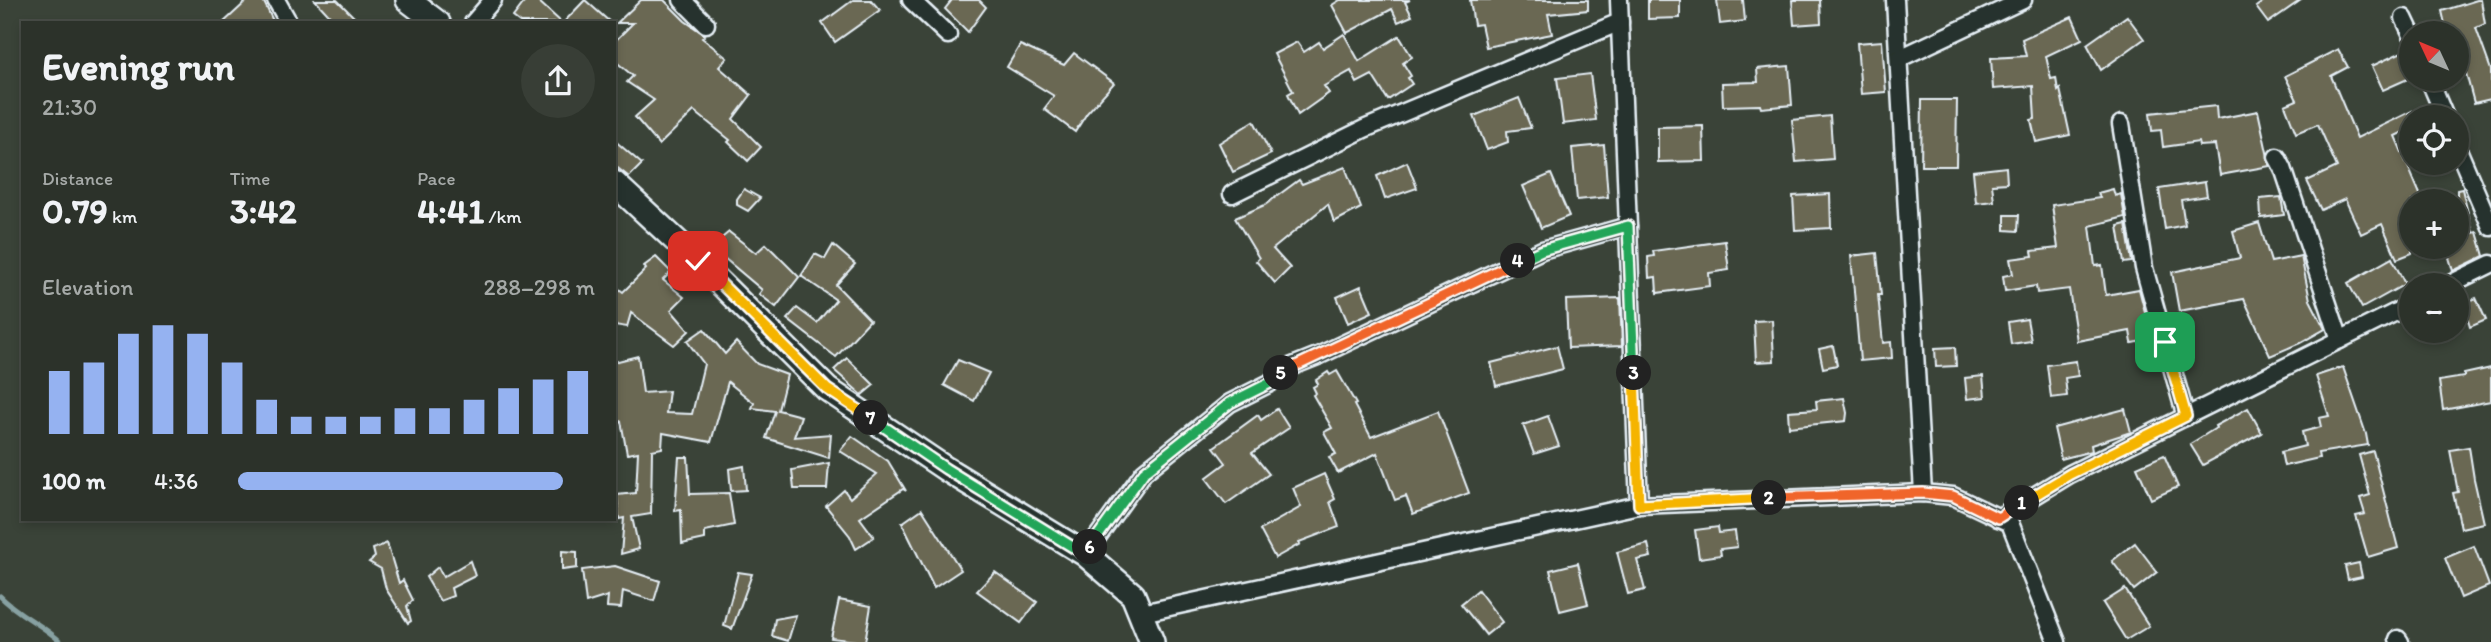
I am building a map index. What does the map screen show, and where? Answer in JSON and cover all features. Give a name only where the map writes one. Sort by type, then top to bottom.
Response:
[{"type":"street","points":[[276,0],[288,21]]},
{"type":"street","points":[[408,0],[435,21]]},
{"type":"street","points":[[475,21],[493,0]]},
{"type":"street","points":[[682,0],[706,24]]},
{"type":"street","points":[[911,0],[948,35]]},
{"type":"street","points":[[1619,0],[1639,505]]},
{"type":"street","points":[[1895,0],[1923,493]]},
{"type":"street","points":[[1900,58],[2023,0]]},
{"type":"street","points":[[1232,194],[1364,129],[1620,22]]},
{"type":"street","points":[[2121,124],[2144,268],[2186,416]]},
{"type":"street","points":[[2277,157],[2340,340]]},
{"type":"street","points":[[2469,166],[2484,190],[2491,227]]},
{"type":"street","points":[[616,185],[698,261],[827,389],[946,469],[1084,554],[1133,595],[1152,642]]},
{"type":"street","points":[[1084,554],[1144,472],[1230,403],[1270,383],[1285,369],[1542,250],[1628,226]]},
{"type":"street","points":[[2469,275],[2491,264]]},
{"type":"street","points":[[1998,518],[2070,474],[2399,310]]},
{"type":"street","points":[[1142,613],[1639,505],[1923,493],[1953,496],[2010,523],[2057,642]]},
{"type":"building","points":[[248,0],[263,0],[273,21],[225,21]]},
{"type":"building","points":[[315,0],[337,0],[358,21],[334,21]]},
{"type":"building","points":[[526,0],[537,0],[560,21],[518,21],[513,17]]},
{"type":"building","points":[[585,0],[609,21],[565,21]]},
{"type":"building","points":[[641,0],[664,0],[685,21],[705,35],[702,38],[727,58],[719,67],[751,95],[733,119],[761,147],[748,161],[728,142],[730,140],[694,111],[659,145],[635,117],[654,100],[627,82],[633,76],[616,62],[616,40],[633,23],[617,23]]},
{"type":"building","points":[[853,0],[871,0],[880,10],[835,42],[822,23]]},
{"type":"building","points":[[952,0],[979,0],[986,7],[968,32],[945,9]]},
{"type":"building","points":[[1340,0],[1410,0],[1405,2],[1412,16],[1398,22],[1392,9],[1347,33],[1332,5]]},
{"type":"building","points":[[1470,0],[1588,0],[1588,10],[1548,14],[1552,34],[1486,47],[1481,24],[1474,25]]},
{"type":"building","points":[[1648,0],[1680,0],[1680,18],[1648,19]]},
{"type":"building","points":[[1717,0],[1743,0],[1745,21],[1720,24]]},
{"type":"building","points":[[1792,0],[1820,0],[1821,23],[1794,25]]},
{"type":"building","points":[[2265,0],[2301,0],[2268,23],[2256,7]]},
{"type":"building","points":[[2481,0],[2485,24],[2476,28],[2491,70],[2491,99],[2474,103],[2469,84],[2469,21],[2444,21],[2442,11]]},
{"type":"building","points":[[2127,16],[2144,39],[2101,70],[2087,44]]},
{"type":"building","points":[[2072,17],[2082,39],[2046,56],[2051,79],[2056,78],[2058,91],[2060,89],[2070,135],[2036,142],[2031,120],[2035,119],[2033,86],[1993,89],[1991,58],[2026,56],[2022,39]]},
{"type":"building","points":[[1344,34],[1359,61],[1399,36],[1412,57],[1403,63],[1411,76],[1408,78],[1412,84],[1388,100],[1372,75],[1357,83],[1351,71],[1324,86],[1329,93],[1298,115],[1288,94],[1293,91],[1274,54],[1297,42],[1304,52],[1319,42],[1323,48]]},
{"type":"building","points":[[1882,41],[1886,92],[1861,94],[1857,43]]},
{"type":"building","points":[[1020,45],[1064,65],[1074,53],[1114,83],[1087,113],[1075,132],[1044,109],[1054,96],[1007,67]]},
{"type":"building","points":[[2338,49],[2348,67],[2331,76],[2357,138],[2399,117],[2399,134],[2395,136],[2399,145],[2399,175],[2412,175],[2418,189],[2399,189],[2399,258],[2397,259],[2382,224],[2361,234],[2345,199],[2321,210],[2307,181],[2337,167],[2318,124],[2296,133],[2285,105],[2297,100],[2285,76]]},
{"type":"building","points":[[2399,53],[2399,83],[2383,90],[2372,66]]},
{"type":"building","points":[[1789,66],[1792,105],[1761,108],[1760,105],[1723,106],[1722,83],[1758,82],[1757,69]]},
{"type":"building","points":[[1590,74],[1596,120],[1563,124],[1557,78]]},
{"type":"building","points":[[1519,98],[1531,128],[1507,131],[1508,142],[1487,150],[1474,116]]},
{"type":"building","points":[[1922,100],[1957,100],[1956,166],[1921,166]]},
{"type":"building","points":[[2216,106],[2217,119],[2258,111],[2270,166],[2220,175],[2215,145],[2199,146],[2198,142],[2163,147],[2161,130],[2152,131],[2150,113]]},
{"type":"building","points":[[1830,116],[1833,159],[1796,162],[1792,120]]},
{"type":"building","points":[[1254,121],[1271,154],[1233,172],[1219,143]]},
{"type":"building","points":[[1703,126],[1704,161],[1658,162],[1658,127]]},
{"type":"building","points":[[616,142],[642,164],[629,177],[616,167]]},
{"type":"building","points":[[1604,145],[1608,197],[1577,200],[1572,148]]},
{"type":"building","points":[[1407,162],[1417,188],[1385,199],[1377,176]]},
{"type":"building","points":[[1345,167],[1361,208],[1334,222],[1328,204],[1273,249],[1290,268],[1275,283],[1256,261],[1259,258],[1235,218],[1265,205],[1299,180],[1302,184]]},
{"type":"building","points":[[2006,167],[2007,183],[1992,184],[1994,201],[1976,203],[1973,171]]},
{"type":"building","points":[[1551,174],[1569,216],[1541,228],[1523,186]]},
{"type":"building","points":[[2205,182],[2207,196],[2181,200],[2185,225],[2165,229],[2159,189]]},
{"type":"building","points":[[744,189],[760,198],[748,211],[737,205],[737,199]]},
{"type":"building","points":[[2113,189],[2115,196],[2121,194],[2125,217],[2090,226],[2095,266],[2102,265],[2106,295],[2139,289],[2152,339],[2132,343],[2130,331],[2077,341],[2069,289],[2037,293],[2036,286],[2005,291],[2003,276],[2013,274],[2010,259],[2033,256],[2032,251],[2058,248],[2052,205],[2100,198],[2098,193]]},
{"type":"building","points":[[1830,194],[1831,228],[1795,230],[1793,196]]},
{"type":"building","points":[[2281,197],[2284,215],[2261,218],[2260,199]]},
{"type":"building","points":[[2005,215],[2019,215],[2018,231],[2005,230]]},
{"type":"building","points":[[2469,217],[2484,256],[2453,271],[2450,259],[2469,259]]},
{"type":"building","points":[[2259,223],[2271,262],[2301,256],[2310,300],[2325,329],[2270,356],[2244,299],[2179,311],[2172,272],[2240,258],[2233,231]]},
{"type":"building","points":[[2126,224],[2132,262],[2124,263],[2118,226]]},
{"type":"building","points":[[729,232],[756,253],[766,244],[799,277],[776,307],[759,294],[762,290],[711,247]]},
{"type":"building","points":[[1725,241],[1729,270],[1709,273],[1710,286],[1657,293],[1656,277],[1649,278],[1648,257],[1654,256],[1653,251]]},
{"type":"building","points":[[833,245],[855,264],[836,285],[870,320],[836,357],[787,319],[797,308],[817,323],[836,300],[801,276],[815,254],[825,259]]},
{"type":"building","points":[[1877,253],[1883,343],[1891,342],[1892,358],[1860,361],[1851,256]]},
{"type":"building","points":[[656,257],[671,272],[663,280],[684,297],[671,310],[689,331],[674,345],[631,313],[627,327],[616,325],[616,287],[623,292],[646,269],[644,266]]},
{"type":"building","points":[[2392,258],[2400,273],[2399,287],[2362,308],[2348,283]]},
{"type":"building","points":[[1361,286],[1372,312],[1348,323],[1337,297]]},
{"type":"building","points":[[1620,298],[1622,346],[1568,348],[1566,300]]},
{"type":"building","points":[[2476,298],[2486,320],[2470,327],[2469,324],[2469,301]]},
{"type":"building","points":[[2027,319],[2031,341],[2011,344],[2008,322]]},
{"type":"building","points":[[1772,320],[1774,361],[1756,362],[1754,321]]},
{"type":"building","points":[[704,329],[725,354],[736,342],[757,364],[787,375],[778,410],[801,416],[794,437],[831,434],[829,458],[766,438],[775,411],[752,408],[754,403],[728,382],[711,442],[663,433],[662,448],[652,450],[651,514],[632,517],[639,549],[621,554],[624,518],[619,519],[617,495],[636,493],[638,452],[627,454],[621,421],[616,422],[616,362],[638,356],[643,393],[669,391],[666,413],[692,414],[704,364],[687,341]]},
{"type":"building","points":[[1557,346],[1563,369],[1496,386],[1491,363]]},
{"type":"building","points":[[1833,346],[1837,365],[1823,368],[1819,349]]},
{"type":"building","points":[[1955,347],[1956,366],[1936,367],[1935,348]]},
{"type":"building","points":[[847,358],[874,385],[862,395],[834,370]]},
{"type":"building","points":[[958,360],[989,373],[974,401],[944,385]]},
{"type":"building","points":[[2076,361],[2078,376],[2065,378],[2067,396],[2051,398],[2047,365]]},
{"type":"building","points":[[2343,367],[2368,445],[2318,453],[2319,458],[2284,466],[2281,452],[2305,446],[2302,432],[2321,427],[2319,418],[2329,416],[2316,376]]},
{"type":"building","points":[[2491,368],[2491,401],[2443,410],[2439,381],[2464,377],[2464,374]]},
{"type":"building","points":[[1337,371],[1371,437],[1438,411],[1469,493],[1413,514],[1406,496],[1395,500],[1377,453],[1338,473],[1329,457],[1336,454],[1324,432],[1332,428],[1313,395],[1316,393],[1313,387],[1318,384],[1316,380],[1328,372],[1330,375]]},
{"type":"building","points":[[1983,376],[1985,397],[1967,399],[1965,378]]},
{"type":"building","points":[[1844,398],[1846,421],[1789,427],[1788,411],[1817,409],[1816,401]]},
{"type":"building","points":[[2248,408],[2262,433],[2203,465],[2190,444],[2216,428],[2215,426]]},
{"type":"building","points":[[1277,409],[1289,428],[1252,453],[1269,474],[1226,504],[1206,478],[1226,463],[1214,447],[1258,415],[1261,420]]},
{"type":"building","points":[[2125,409],[2131,432],[2091,445],[2092,451],[2061,459],[2054,428]]},
{"type":"building","points":[[1548,416],[1559,446],[1534,454],[1523,425]]},
{"type":"building","points":[[852,436],[888,461],[906,491],[903,489],[860,518],[874,537],[856,549],[850,536],[826,506],[844,490],[850,498],[877,474],[840,451]]},
{"type":"building","points":[[2469,447],[2484,523],[2461,528],[2453,493],[2458,492],[2450,450]]},
{"type":"building","points":[[2373,451],[2398,548],[2368,557],[2356,516],[2365,514],[2360,498],[2370,495],[2359,455]]},
{"type":"building","points":[[2164,455],[2178,487],[2151,499],[2137,467]]},
{"type":"building","points":[[679,457],[688,457],[690,494],[729,493],[734,525],[705,531],[705,539],[682,544],[681,510],[675,511]]},
{"type":"building","points":[[829,463],[827,489],[794,489],[792,470]]},
{"type":"building","points":[[744,466],[746,490],[731,491],[729,469]]},
{"type":"building","points":[[1324,474],[1335,499],[1330,502],[1339,527],[1299,542],[1300,544],[1275,558],[1260,530],[1301,507],[1293,488]]},
{"type":"building","points":[[922,509],[961,570],[934,588],[902,523]]},
{"type":"building","points":[[1718,527],[1719,533],[1735,531],[1737,547],[1720,549],[1721,555],[1699,558],[1695,530]]},
{"type":"building","points":[[387,543],[399,583],[403,580],[413,600],[407,606],[411,621],[408,623],[386,589],[381,569],[369,562],[375,557],[373,549]]},
{"type":"building","points":[[2135,543],[2157,572],[2134,590],[2112,561]]},
{"type":"building","points":[[1648,544],[1651,557],[1637,560],[1645,590],[1628,594],[1617,552]]},
{"type":"building","points":[[2474,546],[2489,586],[2461,598],[2445,558]]},
{"type":"building","points":[[562,551],[577,552],[577,568],[562,570]]},
{"type":"building","points":[[470,561],[475,576],[451,588],[453,596],[440,601],[426,577],[438,567],[443,577]]},
{"type":"building","points":[[1578,563],[1588,604],[1560,611],[1550,570]]},
{"type":"building","points":[[2359,563],[2362,577],[2348,580],[2345,566]]},
{"type":"building","points":[[615,566],[660,581],[654,601],[623,591],[621,608],[607,607],[608,596],[586,603],[582,570]]},
{"type":"building","points":[[738,572],[752,574],[732,629],[724,626]]},
{"type":"building","points":[[995,572],[1037,602],[1021,623],[977,591]]},
{"type":"building","points":[[2125,589],[2149,626],[2126,640],[2103,603]]},
{"type":"building","points":[[1478,590],[1502,622],[1486,635],[1461,604]]},
{"type":"building","points":[[839,600],[871,606],[865,642],[831,638]]},
{"type":"building","points":[[796,615],[788,641],[772,636],[775,619]]},
{"type":"waterway","points":[[0,596],[61,642]]},
{"type":"route","points":[[698,261],[827,389],[946,469],[1084,554],[1144,472],[1230,403],[1270,383],[1285,369],[1542,250],[1628,226],[1639,505],[1891,492],[1923,493],[1953,496],[1998,518],[2070,474],[2186,416],[2165,342]]}]
